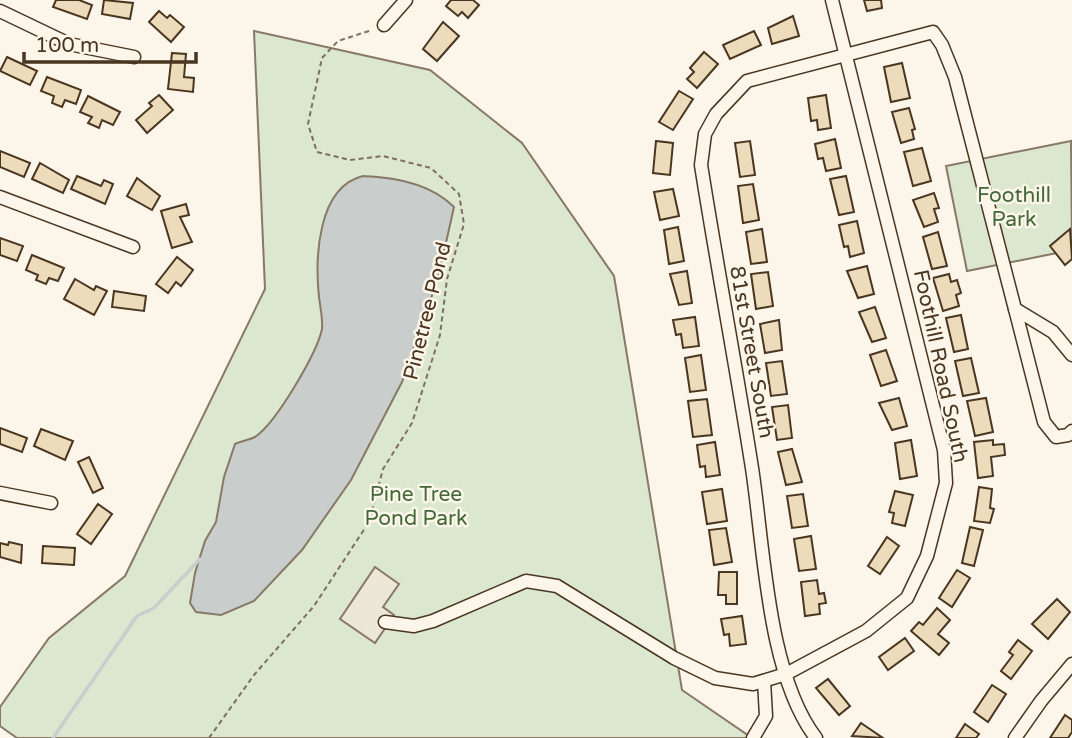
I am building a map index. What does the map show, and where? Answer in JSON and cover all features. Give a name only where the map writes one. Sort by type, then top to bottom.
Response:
[{"type":"street","points":[[384,25],[406,0]]},
{"type":"street","name":"Foothill Road South","points":[[385,622],[414,626],[433,621],[526,581],[557,586],[674,658],[715,678],[753,684],[786,674],[866,631],[907,598],[927,556],[946,483],[944,450],[832,0]]},
{"type":"street","points":[[0,11],[69,44],[134,57]]},
{"type":"street","name":"81st Street South","points":[[816,738],[805,723],[786,674],[768,592],[752,468],[701,164],[702,144],[716,114],[747,81],[933,32],[942,45],[955,77],[1015,309]]},
{"type":"street","points":[[0,197],[133,247]]},
{"type":"street","points":[[1015,309],[1053,332],[1072,355]]},
{"type":"street","points":[[1015,309],[1044,422],[1056,437],[1069,435],[1072,431]]},
{"type":"street","points":[[0,493],[51,503]]},
{"type":"street","points":[[1016,738],[1041,701],[1072,664]]},
{"type":"street","points":[[753,738],[766,716],[764,681]]},
{"type":"path","name":"Pinetree Pond","points":[[209,738],[254,675],[314,606],[369,522],[383,469],[412,423],[440,335],[447,279],[464,224],[459,194],[431,168],[383,156],[349,160],[317,152],[308,124],[323,58],[338,41],[384,25]]},
{"type":"green space","name":"Pine Tree Pond Park","points":[[254,31],[430,70],[522,143],[614,276],[682,690],[752,738],[17,738],[0,726],[0,707],[49,638],[125,576],[265,289]]},
{"type":"green space","name":"Foothill Park","points":[[1071,141],[1072,250],[967,271],[946,166]]},
{"type":"shaded area","points":[[363,176],[412,183],[445,199],[454,207],[438,278],[402,382],[351,480],[302,550],[254,601],[221,615],[196,612],[190,603],[195,573],[205,541],[216,522],[224,477],[235,444],[255,437],[274,418],[319,340],[322,317],[318,264],[322,226],[336,194],[348,183]]},
{"type":"shaded area","points":[[375,567],[399,584],[383,607],[394,615],[375,643],[340,619]]},
{"type":"building","points":[[56,0],[79,0],[92,5],[87,19],[53,7]]},
{"type":"building","points":[[104,0],[133,3],[130,19],[102,14]]},
{"type":"building","points":[[451,0],[473,0],[479,5],[468,18],[462,12],[458,16],[446,6]]},
{"type":"building","points":[[864,0],[881,0],[882,8],[867,11]]},
{"type":"building","points":[[159,11],[167,18],[170,15],[184,27],[171,42],[149,22]]},
{"type":"building","points":[[793,16],[799,36],[772,44],[768,28]]},
{"type":"building","points":[[443,22],[459,36],[437,61],[423,49]]},
{"type":"building","points":[[754,31],[761,45],[730,59],[723,45]]},
{"type":"building","points":[[704,52],[718,64],[697,88],[687,79],[694,72],[690,68]]},
{"type":"building","points":[[172,53],[186,54],[184,77],[194,78],[193,92],[168,89]]},
{"type":"building","points":[[7,57],[37,71],[30,85],[0,71]]},
{"type":"building","points":[[902,63],[910,98],[891,102],[884,67]]},
{"type":"building","points":[[47,77],[81,90],[76,104],[65,100],[62,107],[52,103],[54,96],[41,91]]},
{"type":"building","points":[[679,91],[693,99],[673,130],[659,122]]},
{"type":"building","points":[[159,95],[173,110],[147,133],[136,120],[152,106],[149,103]]},
{"type":"building","points":[[826,95],[831,128],[818,130],[817,120],[811,121],[808,98]]},
{"type":"building","points":[[88,96],[120,112],[113,125],[102,120],[99,128],[88,123],[92,117],[80,112]]},
{"type":"building","points":[[909,108],[915,129],[912,130],[914,139],[901,143],[892,112]]},
{"type":"building","points":[[835,139],[841,168],[826,171],[823,158],[818,159],[815,144]]},
{"type":"building","points":[[656,141],[673,143],[670,175],[653,173]]},
{"type":"building","points":[[750,141],[755,175],[740,177],[735,143]]},
{"type":"building","points":[[922,148],[931,181],[913,186],[904,152]]},
{"type":"building","points":[[0,151],[30,163],[24,177],[0,167]]},
{"type":"building","points":[[40,163],[69,180],[63,193],[32,179]]},
{"type":"building","points":[[77,176],[101,186],[104,180],[113,184],[105,204],[71,189]]},
{"type":"building","points":[[846,176],[854,212],[839,215],[830,179]]},
{"type":"building","points":[[137,178],[160,196],[152,210],[127,196]]},
{"type":"building","points":[[753,184],[759,220],[743,223],[738,186]]},
{"type":"building","points":[[673,189],[679,216],[660,220],[654,192]]},
{"type":"building","points":[[934,193],[939,208],[934,209],[938,222],[924,227],[913,200]]},
{"type":"building","points":[[186,204],[189,215],[180,217],[192,242],[172,248],[161,211]]},
{"type":"building","points":[[857,221],[864,253],[850,257],[848,246],[844,247],[839,225]]},
{"type":"building","points":[[678,227],[684,261],[669,264],[664,230]]},
{"type":"building","points":[[762,229],[767,262],[751,264],[746,232]]},
{"type":"building","points":[[1070,229],[1072,259],[1065,265],[1050,246]]},
{"type":"building","points":[[938,232],[947,266],[932,269],[923,237]]},
{"type":"building","points":[[0,238],[23,246],[17,261],[0,255]]},
{"type":"building","points":[[32,255],[64,268],[58,281],[49,278],[46,284],[36,280],[38,275],[26,270]]},
{"type":"building","points":[[177,257],[193,270],[181,286],[176,282],[168,293],[156,284]]},
{"type":"building","points":[[867,266],[874,294],[858,298],[847,271]]},
{"type":"building","points":[[687,271],[692,303],[679,305],[670,274]]},
{"type":"building","points":[[768,272],[773,306],[756,309],[751,274]]},
{"type":"building","points":[[949,274],[951,282],[957,280],[961,293],[956,295],[959,306],[943,311],[933,278]]},
{"type":"building","points":[[75,279],[94,290],[96,286],[107,291],[94,315],[64,299]]},
{"type":"building","points":[[114,291],[146,296],[144,311],[112,307]]},
{"type":"building","points":[[875,307],[886,338],[872,342],[859,312]]},
{"type":"building","points":[[961,315],[968,349],[954,352],[946,318]]},
{"type":"building","points":[[695,317],[699,346],[683,348],[681,334],[676,335],[673,320]]},
{"type":"building","points":[[779,320],[782,350],[765,353],[760,324]]},
{"type":"building","points":[[886,350],[897,381],[881,386],[870,355]]},
{"type":"building","points":[[701,355],[706,390],[690,392],[685,358]]},
{"type":"building","points":[[971,358],[979,393],[963,396],[955,361]]},
{"type":"building","points":[[782,361],[787,394],[771,396],[766,363]]},
{"type":"building","points":[[899,398],[907,426],[892,430],[879,403]]},
{"type":"building","points":[[986,398],[993,432],[975,436],[967,401]]},
{"type":"building","points":[[707,399],[712,435],[693,437],[688,401]]},
{"type":"building","points":[[788,405],[792,438],[777,440],[772,407]]},
{"type":"building","points":[[0,428],[27,438],[22,452],[0,444]]},
{"type":"building","points":[[41,429],[73,441],[65,460],[34,446]]},
{"type":"building","points":[[911,440],[917,476],[900,479],[895,443]]},
{"type":"building","points":[[993,440],[993,445],[1004,444],[1005,455],[991,457],[993,476],[978,478],[974,442]]},
{"type":"building","points":[[715,442],[720,475],[706,477],[705,466],[700,467],[697,445]]},
{"type":"building","points":[[792,449],[802,482],[786,485],[778,452]]},
{"type":"building","points":[[89,457],[103,488],[93,493],[78,462]]},
{"type":"building","points":[[979,487],[992,489],[990,508],[994,509],[990,523],[974,521]]},
{"type":"building","points":[[722,489],[727,521],[707,524],[702,492]]},
{"type":"building","points":[[895,491],[913,495],[905,526],[892,523],[894,513],[889,512]]},
{"type":"building","points":[[803,494],[808,526],[792,528],[787,496]]},
{"type":"building","points":[[98,504],[112,514],[91,544],[77,534]]},
{"type":"building","points":[[970,527],[983,530],[974,566],[962,563]]},
{"type":"building","points":[[726,528],[732,562],[714,565],[709,530]]},
{"type":"building","points":[[811,536],[816,569],[799,571],[794,539]]},
{"type":"building","points":[[887,537],[899,546],[880,574],[868,566]]},
{"type":"building","points":[[9,542],[22,545],[21,563],[0,557],[0,543],[8,545]]},
{"type":"building","points":[[43,546],[75,548],[74,565],[42,563]]},
{"type":"building","points":[[957,570],[970,578],[952,607],[939,598]]},
{"type":"building","points":[[719,572],[737,572],[737,604],[726,604],[726,595],[718,595]]},
{"type":"building","points":[[817,580],[819,594],[824,593],[826,603],[819,604],[820,614],[805,616],[801,582]]},
{"type":"building","points":[[1057,599],[1070,612],[1048,639],[1032,624]]},
{"type":"building","points":[[937,608],[950,620],[938,634],[949,643],[939,655],[911,631],[919,622],[923,625]]},
{"type":"building","points":[[742,616],[746,644],[730,646],[729,634],[724,635],[721,619]]},
{"type":"building","points":[[905,638],[914,651],[888,670],[879,657]]},
{"type":"building","points":[[1018,640],[1032,651],[1011,679],[1001,671],[1013,655],[1009,652]]},
{"type":"building","points":[[828,679],[850,706],[839,715],[816,688]]},
{"type":"building","points":[[992,685],[1006,694],[988,722],[974,712]]},
{"type":"building","points":[[1065,715],[1072,720],[1072,732],[1068,738],[1050,738]]},
{"type":"building","points":[[861,723],[883,738],[852,736]]},
{"type":"building","points":[[965,724],[979,734],[976,738],[956,738]]},
{"type":"waterway","points":[[53,738],[137,616],[154,608],[200,559]]}]
